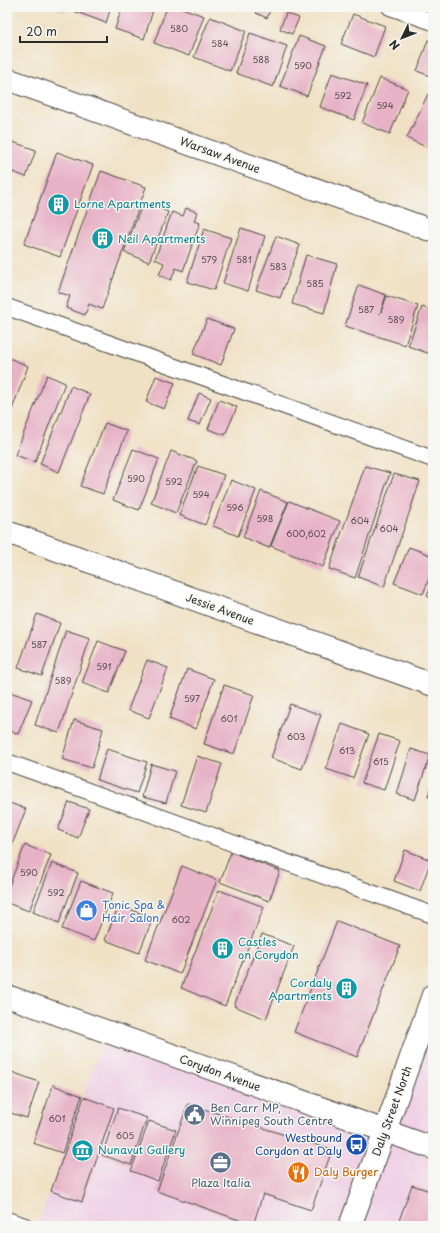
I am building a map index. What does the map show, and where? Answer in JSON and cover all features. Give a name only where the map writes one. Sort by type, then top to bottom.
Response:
[{"type":"street","name":"Warsaw Avenue","points":[[7,79],[433,231]]},
{"type":"street","name":"Jessie Avenue","points":[[7,532],[433,685]]},
{"type":"street","name":"Daly Street North","points":[[350,1226],[433,995]]},
{"type":"street","name":"Corydon Avenue","points":[[7,996],[433,1148]]},
{"type":"lane","points":[[390,7],[433,22]]},
{"type":"lane","points":[[7,307],[433,459]]},
{"type":"lane","points":[[7,762],[433,915]]},
{"type":"lane","points":[[7,1220],[25,1226]]},
{"type":"shaded area","points":[[433,995],[433,1226],[37,1226],[105,1034],[385,1131]]},
{"type":"building","points":[[52,7],[67,7],[65,12]]},
{"type":"building","points":[[76,7],[111,7],[106,23],[74,11]]},
{"type":"building","points":[[122,7],[154,7],[144,39],[115,29]]},
{"type":"building","points":[[167,7],[179,7],[204,16],[189,56],[154,43]]},
{"type":"building","points":[[259,7],[271,7],[267,18],[256,13]]},
{"type":"building","points":[[286,13],[299,18],[292,34],[280,29]]},
{"type":"building","points":[[353,14],[385,26],[374,57],[341,44]]},
{"type":"building","points":[[210,17],[246,31],[230,71],[194,57]]},
{"type":"building","points":[[250,33],[287,46],[273,87],[236,73]]},
{"type":"building","points":[[299,36],[326,46],[307,96],[280,86]]},
{"type":"building","points":[[428,40],[433,42],[433,77],[417,71]]},
{"type":"building","points":[[332,73],[367,85],[354,120],[320,107]]},
{"type":"building","points":[[380,78],[408,89],[390,134],[362,123]]},
{"type":"building","points":[[428,94],[433,96],[432,150],[407,138]]},
{"type":"building","points":[[7,140],[36,150],[26,177],[13,172],[7,188]]},
{"type":"building","name":"Lorne Apartments","points":[[57,152],[93,165],[60,257],[24,244]]},
{"type":"building","name":"Neil Apartments","points":[[101,171],[146,187],[102,309],[89,304],[85,315],[66,308],[70,296],[58,292]]},
{"type":"building","points":[[143,202],[168,212],[149,262],[124,252]]},
{"type":"building","points":[[186,208],[197,212],[194,221],[200,223],[183,271],[176,268],[171,280],[159,275],[164,263],[155,259],[172,212],[183,216]]},
{"type":"building","points":[[241,228],[265,236],[248,291],[223,283]]},
{"type":"building","points":[[204,229],[231,238],[214,290],[187,282]]},
{"type":"building","points":[[276,236],[300,245],[280,298],[256,290]]},
{"type":"building","points":[[306,255],[337,264],[324,313],[292,304]]},
{"type":"building","points":[[359,285],[386,295],[380,314],[387,296],[418,306],[405,345],[345,326]]},
{"type":"building","points":[[422,307],[433,311],[433,355],[408,346]]},
{"type":"building","points":[[207,319],[234,329],[221,365],[193,354]]},
{"type":"building","points":[[9,358],[28,366],[7,423],[7,363]]},
{"type":"building","points":[[47,375],[65,383],[35,462],[15,455]]},
{"type":"building","points":[[156,376],[175,383],[164,409],[146,402]]},
{"type":"building","points":[[71,386],[90,394],[59,472],[40,464]]},
{"type":"building","points":[[199,393],[211,398],[200,425],[188,421]]},
{"type":"building","points":[[219,400],[237,407],[225,435],[208,429]]},
{"type":"building","points":[[105,423],[127,431],[103,494],[80,486]]},
{"type":"building","points":[[133,449],[159,459],[139,510],[113,500]]},
{"type":"building","points":[[171,451],[197,461],[176,513],[151,503]]},
{"type":"building","points":[[198,466],[224,475],[205,525],[179,515]]},
{"type":"building","points":[[365,466],[390,473],[355,578],[329,569]]},
{"type":"building","points":[[394,474],[420,481],[384,587],[358,577]]},
{"type":"building","points":[[231,480],[256,490],[238,536],[213,526]]},
{"type":"building","points":[[261,491],[288,502],[269,548],[243,537]]},
{"type":"building","points":[[289,501],[340,521],[323,567],[271,546]]},
{"type":"building","points":[[409,547],[433,556],[433,569],[423,594],[394,583]]},
{"type":"building","points":[[433,582],[433,599],[427,596]]},
{"type":"building","points":[[37,614],[60,623],[42,676],[18,668]]},
{"type":"building","points":[[66,630],[90,638],[59,733],[35,725]]},
{"type":"building","points":[[98,641],[125,651],[109,693],[82,683]]},
{"type":"building","points":[[147,660],[168,668],[149,718],[128,710]]},
{"type":"building","points":[[187,669],[214,679],[196,729],[169,719]]},
{"type":"building","points":[[224,685],[254,695],[234,754],[204,744]]},
{"type":"building","points":[[10,692],[32,700],[18,734],[7,730],[7,700]]},
{"type":"building","points":[[290,704],[321,715],[302,769],[271,758]]},
{"type":"building","points":[[74,720],[103,729],[92,768],[62,759]]},
{"type":"building","points":[[342,724],[369,734],[353,778],[326,769]]},
{"type":"building","points":[[379,734],[400,741],[384,790],[362,783]]},
{"type":"building","points":[[107,749],[147,762],[137,793],[97,780]]},
{"type":"building","points":[[411,749],[430,755],[415,800],[397,794]]},
{"type":"building","points":[[197,756],[222,764],[206,813],[181,805]]},
{"type":"building","points":[[151,764],[175,771],[166,803],[142,797]]},
{"type":"building","points":[[433,780],[433,798],[428,796]]},
{"type":"building","points":[[7,802],[26,809],[7,858]]},
{"type":"building","points":[[69,802],[89,809],[78,838],[58,830]]},
{"type":"building","points":[[25,845],[51,855],[29,911],[7,903],[7,891]]},
{"type":"building","points":[[405,850],[431,860],[420,891],[394,881]]},
{"type":"building","points":[[231,852],[280,871],[269,901],[220,882]]},
{"type":"building","points":[[52,863],[78,873],[59,923],[33,912]]},
{"type":"building","points":[[182,866],[217,880],[180,974],[145,960]]},
{"type":"building","name":"Tonic Spa & Hair Salon","points":[[81,881],[113,893],[94,941],[62,929]]},
{"type":"building","name":"Castles on Corydon","points":[[219,890],[264,907],[225,1006],[181,988]]},
{"type":"building","points":[[119,905],[153,918],[139,953],[105,940]]},
{"type":"building","name":"Cordaly Apartments","points":[[337,921],[400,946],[357,1057],[294,1032]]},
{"type":"building","points":[[262,934],[294,946],[266,1019],[234,1006]]},
{"type":"building","points":[[9,1071],[39,1082],[27,1118],[7,1112],[7,1076]]},
{"type":"building","points":[[53,1085],[82,1096],[62,1153],[33,1143]]},
{"type":"building","name":"Nunavut Gallery","points":[[84,1097],[114,1108],[82,1202],[51,1191]]},
{"type":"building","name":"Plaza Italia","points":[[188,1104],[332,1150],[311,1210],[263,1194],[253,1225],[157,1191]]},
{"type":"building","points":[[118,1108],[147,1118],[131,1165],[102,1155]]},
{"type":"building","points":[[149,1121],[176,1130],[158,1181],[131,1171]]},
{"type":"building","points":[[412,1185],[433,1192],[433,1226],[397,1226]]},
{"type":"place","name":"Lorne Apartments","points":[[58,204]]},
{"type":"place","name":"Neil Apartments","points":[[102,239]]},
{"type":"place","name":"Tonic Spa & Hair Salon","points":[[87,911]]},
{"type":"place","name":"Castles on Corydon","points":[[222,948]]},
{"type":"place","name":"Cordaly Apartments","points":[[347,989]]},
{"type":"place","name":"Ben Carr MP, Winnipeg South Centre","points":[[195,1114]]},
{"type":"place","name":"Westbound Corydon at Daly","points":[[357,1144]]},
{"type":"place","name":"Nunavut Gallery","points":[[83,1150]]},
{"type":"place","name":"Plaza Italia","points":[[221,1163]]},
{"type":"place","name":"Daly Burger","points":[[298,1172]]}]
